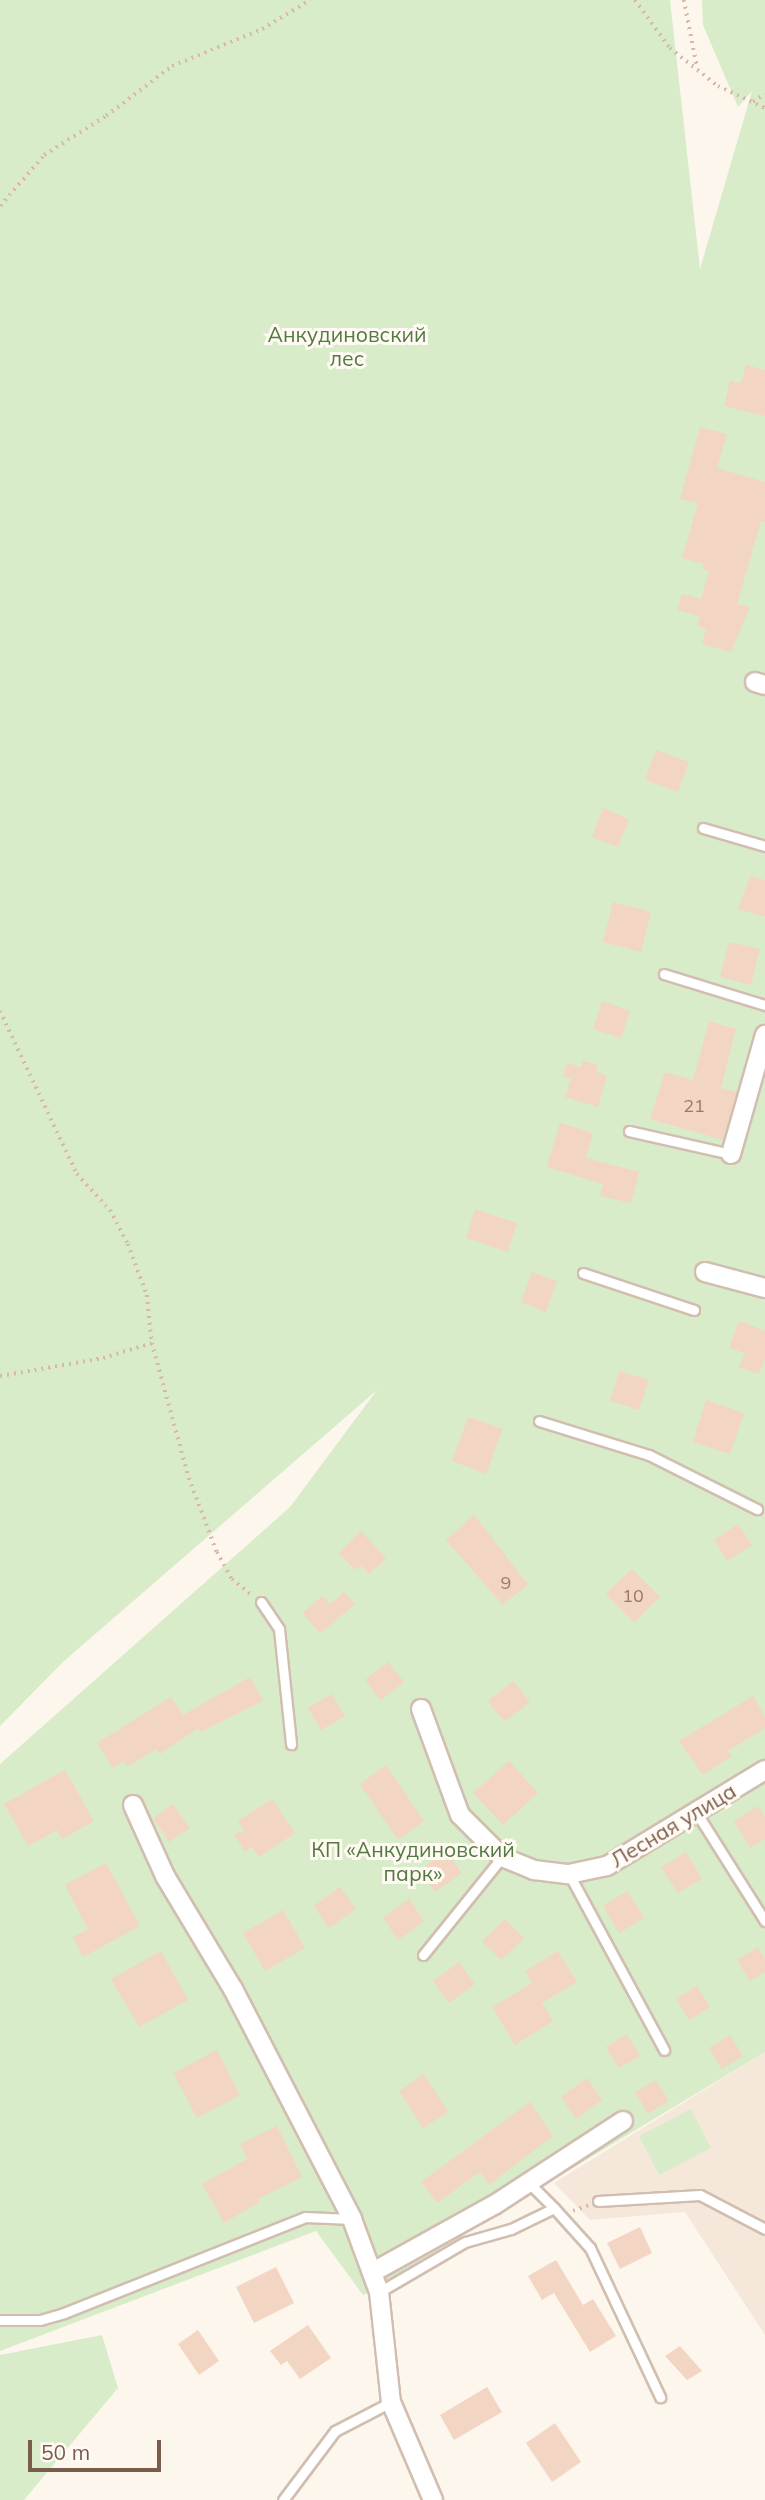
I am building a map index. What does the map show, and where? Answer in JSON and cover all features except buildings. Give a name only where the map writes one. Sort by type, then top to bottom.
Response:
[{"type":"street","points":[[731,1154],[765,1035]]},
{"type":"street","points":[[705,1272],[765,1288]]},
{"type":"street","name":"Лесная улица","points":[[421,1709],[460,1815],[502,1857],[534,1870],[569,1874],[607,1866],[765,1770]]},
{"type":"street","points":[[133,1805],[165,1876],[233,1989],[352,2219],[379,2292],[391,2402],[433,2500]]},
{"type":"street","points":[[373,2272],[528,2182],[623,2121]]},
{"type":"lane","points":[[703,828],[765,846]]},
{"type":"lane","points":[[664,974],[765,1005]]},
{"type":"lane","points":[[629,1131],[731,1154]]},
{"type":"lane","points":[[583,1273],[694,1310]]},
{"type":"lane","points":[[539,1421],[649,1455],[757,1509]]},
{"type":"lane","points":[[261,1602],[279,1629],[291,1744]]},
{"type":"lane","points":[[696,1812],[765,1921]]},
{"type":"lane","points":[[423,1955],[502,1857]]},
{"type":"lane","points":[[569,1874],[664,2050]]},
{"type":"lane","points":[[528,2182],[590,2248],[660,2397]]},
{"type":"lane","points":[[598,2202],[700,2195],[765,2229]]},
{"type":"lane","points":[[379,2292],[465,2242],[558,2212]]},
{"type":"lane","points":[[0,2320],[40,2320],[64,2313],[305,2217],[352,2219]]},
{"type":"lane","points":[[283,2500],[335,2431],[391,2402]]},
{"type":"path","points":[[0,206],[44,155],[106,116],[172,66],[262,29],[310,0]]},
{"type":"path","points":[[635,0],[670,48],[718,86],[765,108]]},
{"type":"path","points":[[684,0],[697,68]]},
{"type":"path","points":[[753,103],[765,94]]},
{"type":"path","points":[[0,1011],[77,1174],[110,1210],[128,1244],[147,1295],[152,1343],[189,1478],[217,1552],[232,1579],[261,1602]]},
{"type":"path","points":[[0,1376],[103,1358],[152,1343]]},
{"type":"path","points":[[558,2212],[598,2202]]},
{"type":"shaded area","points":[[765,2052],[765,2335],[685,2212],[590,2220],[554,2183]]},
{"type":"green space","points":[[0,0],[670,0],[700,269],[752,91],[738,107],[703,25],[702,0],[765,0],[765,2052],[363,2295],[316,2231],[0,2351],[0,1764],[290,1507],[377,1390],[64,1661],[0,1726]]},
{"type":"green space","points":[[691,2109],[711,2148],[659,2175],[639,2136]]},
{"type":"green space","points":[[102,2335],[118,2388],[24,2500],[0,2500],[0,2355]]},
{"type":"park label","name":"Анкудиновский лес","points":[[347,346]]},
{"type":"park label","name":"КП «Анкудиновский парк»","points":[[413,1861]]}]
